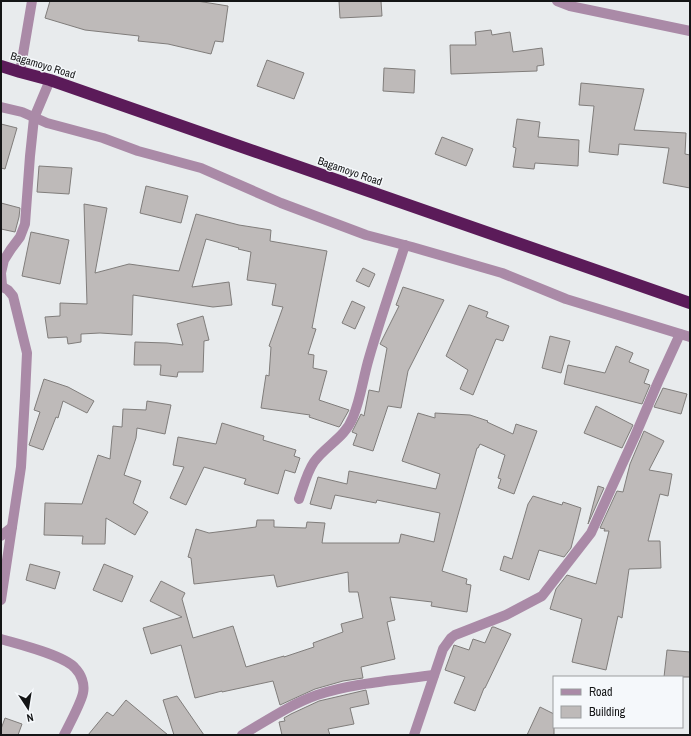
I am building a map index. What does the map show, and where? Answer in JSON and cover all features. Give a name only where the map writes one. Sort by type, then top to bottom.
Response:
[{"type":"highway","name":"Bagamoyo Road","points":[[1,66],[50,80],[690,303]]},
{"type":"street","points":[[20,72],[32,1]]},
{"type":"street","points":[[557,1],[570,6],[690,31]]},
{"type":"street","points":[[1,600],[21,467],[27,353],[13,296],[2,286],[1,273],[4,260],[20,237],[26,224],[34,118],[50,80]]},
{"type":"street","points":[[1,107],[22,112],[47,123],[103,138],[138,151],[201,168],[281,203],[366,236],[405,245],[502,273],[566,299],[685,336],[658,382],[636,436],[591,533],[542,596],[506,615],[455,635],[451,638],[443,649],[414,735]]},
{"type":"street","points":[[299,499],[313,464],[322,453],[346,431],[353,418],[369,359],[405,245]]},
{"type":"street","points":[[1,536],[12,527]]},
{"type":"street","points":[[1,639],[29,647],[66,661],[74,667],[80,675],[83,684],[83,694],[64,735]]},
{"type":"street","points":[[242,735],[315,695],[333,690],[434,675]]},
{"type":"building","points":[[50,1],[197,1],[228,6],[223,42],[215,41],[211,54],[168,44],[138,41],[139,36],[85,30],[45,18]]},
{"type":"building","points":[[339,1],[381,1],[382,16],[340,18]]},
{"type":"building","points":[[491,30],[492,35],[510,32],[513,52],[542,48],[544,65],[537,66],[537,71],[451,74],[450,45],[476,45],[475,32]]},
{"type":"building","points":[[267,60],[304,73],[294,99],[257,86]]},
{"type":"building","points":[[384,68],[415,70],[414,93],[383,91]]},
{"type":"building","points":[[581,83],[644,89],[634,130],[686,133],[685,154],[690,155],[690,188],[663,183],[669,148],[619,144],[618,155],[589,152],[594,106],[579,105]]},
{"type":"building","points":[[517,119],[540,122],[538,137],[579,140],[578,166],[535,163],[534,169],[513,167],[516,148],[513,147]]},
{"type":"building","points":[[1,124],[17,128],[5,169],[1,168]]},
{"type":"building","points":[[442,137],[473,149],[466,166],[435,154]]},
{"type":"building","points":[[39,166],[72,168],[69,194],[37,192]]},
{"type":"building","points":[[146,186],[188,196],[181,223],[140,213]]},
{"type":"building","points":[[1,203],[20,208],[15,232],[1,229]]},
{"type":"building","points":[[84,204],[107,208],[95,273],[129,264],[179,271],[196,214],[239,225],[271,230],[270,241],[327,251],[312,328],[316,329],[308,354],[314,355],[313,368],[327,371],[319,400],[349,410],[340,426],[339,427],[309,417],[310,415],[261,408],[266,375],[269,376],[271,347],[269,346],[283,307],[272,305],[276,284],[247,280],[251,252],[238,249],[239,248],[206,239],[192,287],[229,282],[232,305],[213,307],[133,295],[132,335],[100,333],[81,334],[81,342],[68,344],[67,337],[48,338],[45,317],[60,316],[60,303],[87,304]]},
{"type":"building","points":[[31,232],[69,240],[60,284],[22,276]]},
{"type":"building","points":[[363,268],[375,274],[369,287],[356,281]]},
{"type":"building","points":[[403,287],[444,300],[408,371],[401,408],[388,406],[373,451],[353,445],[357,434],[352,432],[361,414],[364,416],[369,390],[379,392],[387,348],[380,344],[399,306],[396,305]]},
{"type":"building","points":[[352,301],[365,307],[355,329],[342,323]]},
{"type":"building","points":[[469,305],[488,312],[486,317],[509,326],[503,341],[496,339],[473,395],[460,389],[468,370],[446,356]]},
{"type":"building","points":[[203,316],[209,340],[204,341],[203,372],[178,372],[177,377],[160,375],[161,365],[134,365],[135,342],[183,345],[177,324]]},
{"type":"building","points":[[550,336],[570,341],[561,373],[542,368]]},
{"type":"building","points":[[616,346],[633,353],[629,362],[649,370],[644,383],[650,385],[642,404],[564,384],[568,365],[605,373]]},
{"type":"building","points":[[44,379],[68,387],[94,401],[87,413],[63,401],[58,418],[56,417],[43,450],[29,445],[40,412],[34,410]]},
{"type":"building","points":[[663,388],[687,394],[681,414],[654,407]]},
{"type":"building","points":[[147,401],[171,405],[165,434],[137,428],[136,438],[124,475],[141,481],[133,503],[148,512],[135,535],[106,518],[105,544],[82,544],[83,536],[44,535],[45,503],[82,504],[98,455],[110,459],[113,426],[122,427],[123,409],[146,410]]},
{"type":"building","points":[[596,406],[633,425],[622,448],[584,433]]},
{"type":"building","points":[[418,413],[435,418],[435,413],[470,415],[488,421],[487,422],[513,434],[516,424],[537,431],[514,494],[498,488],[501,479],[498,478],[505,455],[480,444],[477,448],[442,571],[467,579],[466,584],[471,585],[467,612],[431,606],[432,602],[390,597],[395,620],[387,622],[395,659],[361,667],[363,678],[343,681],[315,689],[280,705],[273,681],[195,698],[181,645],[151,654],[143,628],[182,617],[150,601],[161,581],[185,593],[182,599],[193,638],[233,626],[246,667],[314,647],[313,643],[343,632],[341,624],[363,618],[358,592],[349,592],[348,572],[277,587],[274,575],[194,584],[191,558],[188,557],[196,529],[209,533],[256,527],[257,520],[274,520],[274,527],[306,528],[307,522],[325,523],[322,543],[399,543],[401,534],[434,542],[440,513],[377,500],[376,503],[335,495],[331,509],[310,504],[318,477],[347,484],[349,471],[436,489],[440,474],[402,461]]},
{"type":"building","points":[[222,423],[264,436],[263,440],[296,450],[294,456],[300,458],[295,473],[285,470],[278,494],[244,484],[246,479],[204,467],[186,505],[170,498],[184,467],[173,465],[178,437],[216,444]]},
{"type":"building","points":[[644,431],[664,441],[649,470],[672,474],[668,496],[660,494],[648,541],[660,541],[661,568],[629,569],[622,618],[618,616],[606,670],[572,662],[582,619],[550,609],[556,589],[567,575],[596,584],[609,531],[604,531],[605,529],[600,528],[617,491],[623,492],[630,464]]},
{"type":"building","points":[[598,486],[604,488],[588,524]]},
{"type":"building","points":[[533,496],[562,505],[563,502],[581,508],[571,548],[564,557],[539,550],[529,580],[500,570],[504,556],[512,559],[528,504]]},
{"type":"building","points":[[30,564],[60,572],[55,589],[26,580]]},
{"type":"building","points":[[104,564],[133,576],[122,602],[93,590]]},
{"type":"building","points":[[492,627],[511,634],[484,688],[475,711],[454,703],[465,677],[445,670],[454,645],[469,650],[473,639],[485,643]]},
{"type":"building","points":[[667,650],[690,652],[690,677],[664,676]]},
{"type":"building","points":[[366,690],[369,704],[350,708],[354,724],[328,729],[330,735],[282,735],[279,722],[285,721],[284,718],[291,714],[319,701]]},
{"type":"building","points":[[177,696],[204,735],[174,735],[163,700]]},
{"type":"building","points":[[126,700],[168,735],[88,735],[107,712],[113,716]]},
{"type":"building","points":[[540,707],[553,714],[554,735],[527,735]]},
{"type":"building","points":[[5,718],[22,724],[18,735],[1,735],[1,729]]}]
